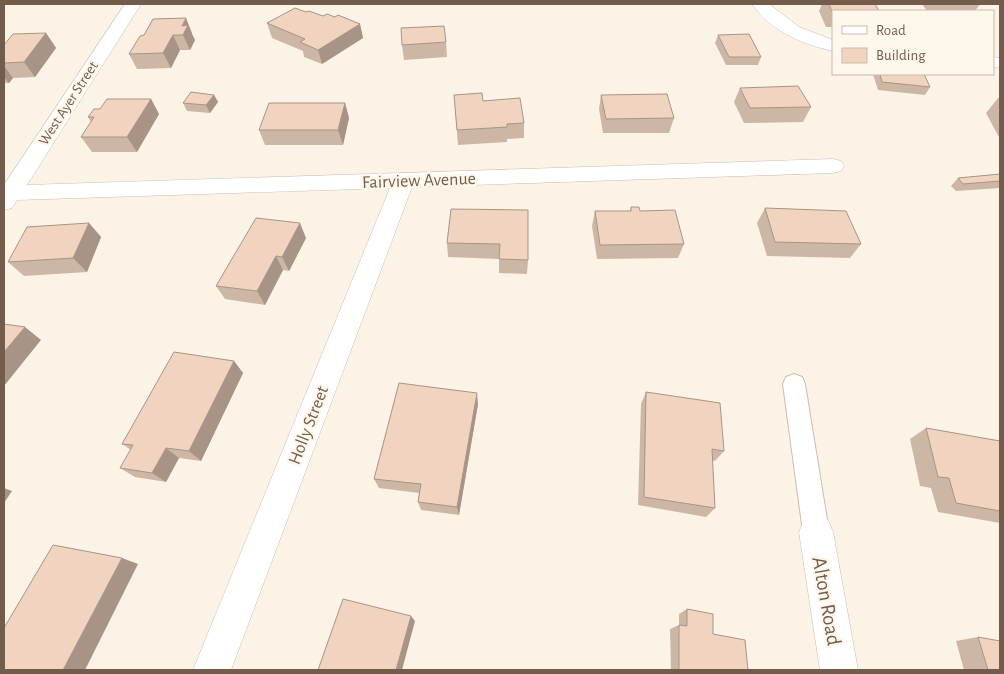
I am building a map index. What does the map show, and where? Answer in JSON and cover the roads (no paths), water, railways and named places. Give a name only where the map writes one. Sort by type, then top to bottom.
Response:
[{"type":"street","name":"West Ayer Street","points":[[6,196],[133,4]]},
{"type":"street","points":[[760,4],[781,25],[794,33],[832,46]]},
{"type":"street","name":"Fairview Avenue","points":[[6,196],[404,180],[833,166]]},
{"type":"street","name":"Holly Street","points":[[212,670],[404,180]]},
{"type":"street","name":"Alton Road","points":[[816,532],[839,670]]},
{"type":"lane","points":[[794,384],[816,532]]}]
